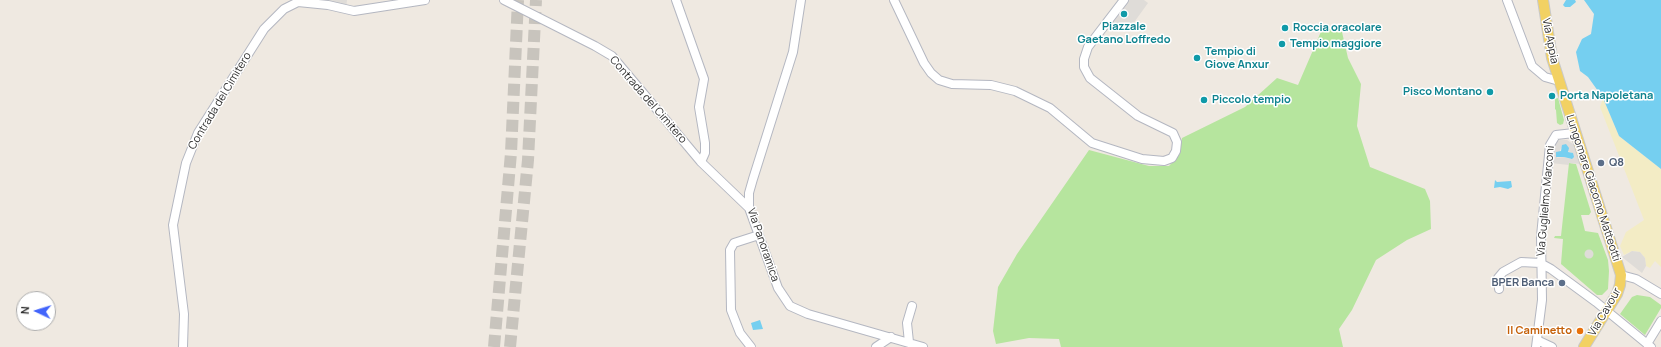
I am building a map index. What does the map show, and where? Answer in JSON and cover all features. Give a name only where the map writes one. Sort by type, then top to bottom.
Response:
[{"type":"main road","name":"Via Appia","points":[[1543,0],[1549,46],[1559,81]]},
{"type":"main road","name":"Lungomare Giacomo Matteotti","points":[[1559,81],[1574,133],[1621,275]]},
{"type":"main road","name":"Via Cavour","points":[[1584,347],[1618,292],[1621,275]]},
{"type":"street","name":"Contrada del Cimitero","points":[[183,347],[184,314],[173,225],[186,163],[198,133],[264,30],[284,9],[298,2],[328,5],[354,11],[403,2],[425,0]]},
{"type":"street","name":"Contrada del Cimitero","points":[[504,0],[612,56],[701,162],[749,208]]},
{"type":"street","points":[[676,0],[704,79],[699,104],[705,143],[705,152],[701,162]]},
{"type":"street","name":"Via Panoramica","points":[[801,0],[793,52],[751,186],[749,208],[780,293],[790,306],[808,314],[920,346]]},
{"type":"street","points":[[894,0],[924,63],[930,73],[940,80],[952,84],[997,86],[1015,91],[1038,101],[1055,111],[1092,143],[1142,160],[1164,161],[1172,158],[1176,151],[1176,139],[1173,133],[1138,116],[1090,78],[1084,67],[1084,58],[1088,47],[1124,0]]},
{"type":"street","points":[[1507,0],[1532,66],[1545,77],[1559,81]]},
{"type":"street","name":"Via Guglielmo Marconi","points":[[1541,306],[1543,281],[1540,264],[1542,222],[1551,142],[1558,134],[1574,133]]},
{"type":"street","points":[[751,347],[738,328],[731,310],[730,249],[735,242],[759,235]]},
{"type":"street","points":[[1500,289],[1498,278],[1503,272],[1522,262],[1540,264],[1553,271],[1607,311],[1649,346],[1661,321]]},
{"type":"street","points":[[1552,347],[1536,344],[1541,306],[1553,271]]},
{"type":"street","name":"Lungomare Giacomo Matteotti","points":[[1621,275],[1636,279],[1661,294]]},
{"type":"street","points":[[909,342],[907,323],[912,306]]},
{"type":"street","points":[[876,347],[891,337]]},
{"type":"green space","points":[[1323,27],[1342,32],[1348,58],[1361,84],[1357,126],[1370,167],[1425,189],[1430,201],[1431,229],[1407,240],[1376,260],[1352,310],[1339,329],[1343,347],[1061,347],[1059,339],[1029,338],[996,344],[993,331],[998,287],[1017,254],[1089,150],[1149,166],[1169,166],[1179,155],[1182,138],[1245,107],[1277,78],[1298,85]]},
{"type":"green space","points":[[1558,98],[1564,120],[1563,124],[1560,125],[1557,123],[1555,109],[1555,99]]},
{"type":"green space","points":[[1569,163],[1576,164],[1591,212],[1589,215],[1581,215],[1585,231],[1598,233],[1608,260],[1608,289],[1602,295],[1597,295],[1561,264],[1563,239],[1554,238],[1555,236],[1561,236]]},
{"type":"green space","points":[[1637,295],[1650,297],[1661,305],[1661,308],[1645,335],[1620,314],[1632,297]]},
{"type":"sand","points":[[1603,98],[1619,136],[1661,169],[1661,267],[1655,261],[1650,268],[1646,266],[1645,258],[1640,252],[1632,251],[1624,255],[1620,246],[1626,232],[1644,220],[1600,107]]},
{"type":"shaded area","points":[[303,0],[347,0],[346,8]]},
{"type":"shaded area","name":"Piazzale Gaetano Loffredo","points":[[1118,0],[1144,0],[1148,3],[1130,28],[1126,25],[1111,23],[1105,19]]},
{"type":"shaded area","points":[[1560,140],[1567,140],[1573,144],[1581,164],[1569,163],[1569,165],[1551,163],[1552,149],[1556,142]],"holes":[[[1561,148],[1572,153],[1571,159],[1564,157],[1557,158]]]},
{"type":"shaded area","points":[[1589,249],[1594,254],[1589,259],[1584,254]]},
{"type":"shaded area","points":[[1632,251],[1640,252],[1645,258],[1646,266],[1642,273],[1622,257]]},
{"type":"water","points":[[1566,0],[1575,0],[1576,2],[1570,7],[1565,7],[1563,5]]},
{"type":"water","points":[[1584,0],[1661,0],[1661,169],[1619,136],[1603,98],[1588,77],[1580,71],[1576,52],[1582,39],[1591,34],[1594,14]]},
{"type":"water","points":[[1566,144],[1569,148],[1568,152],[1573,153],[1574,157],[1572,159],[1556,157],[1556,152],[1561,151],[1562,145]]},
{"type":"water","points":[[1495,180],[1497,182],[1511,181],[1512,187],[1508,189],[1500,187],[1494,188]]},
{"type":"water","points":[[760,320],[763,329],[753,330],[751,323]]},
{"type":"tunnel","points":[[494,347],[511,153],[518,0]]},
{"type":"tunnel","points":[[510,347],[528,160],[536,0]]},
{"type":"place","name":"Piazzale Gaetano Loffredo","points":[[1124,14]]},
{"type":"place","name":"Roccia oracolare","points":[[1285,28]]},
{"type":"place","name":"Tempio maggiore","points":[[1282,44]]},
{"type":"place","name":"Tempio di Giove Anxur","points":[[1197,58]]},
{"type":"place","name":"Pisco Montano","points":[[1490,92]]},
{"type":"place","name":"Porta Napoletana","points":[[1552,96]]},
{"type":"place","name":"Piccolo tempio","points":[[1204,100]]},
{"type":"place","name":"Q8","points":[[1601,163]]},
{"type":"place","name":"BPER Banca","points":[[1562,283]]},
{"type":"place","name":"Il Caminetto","points":[[1580,331]]}]
